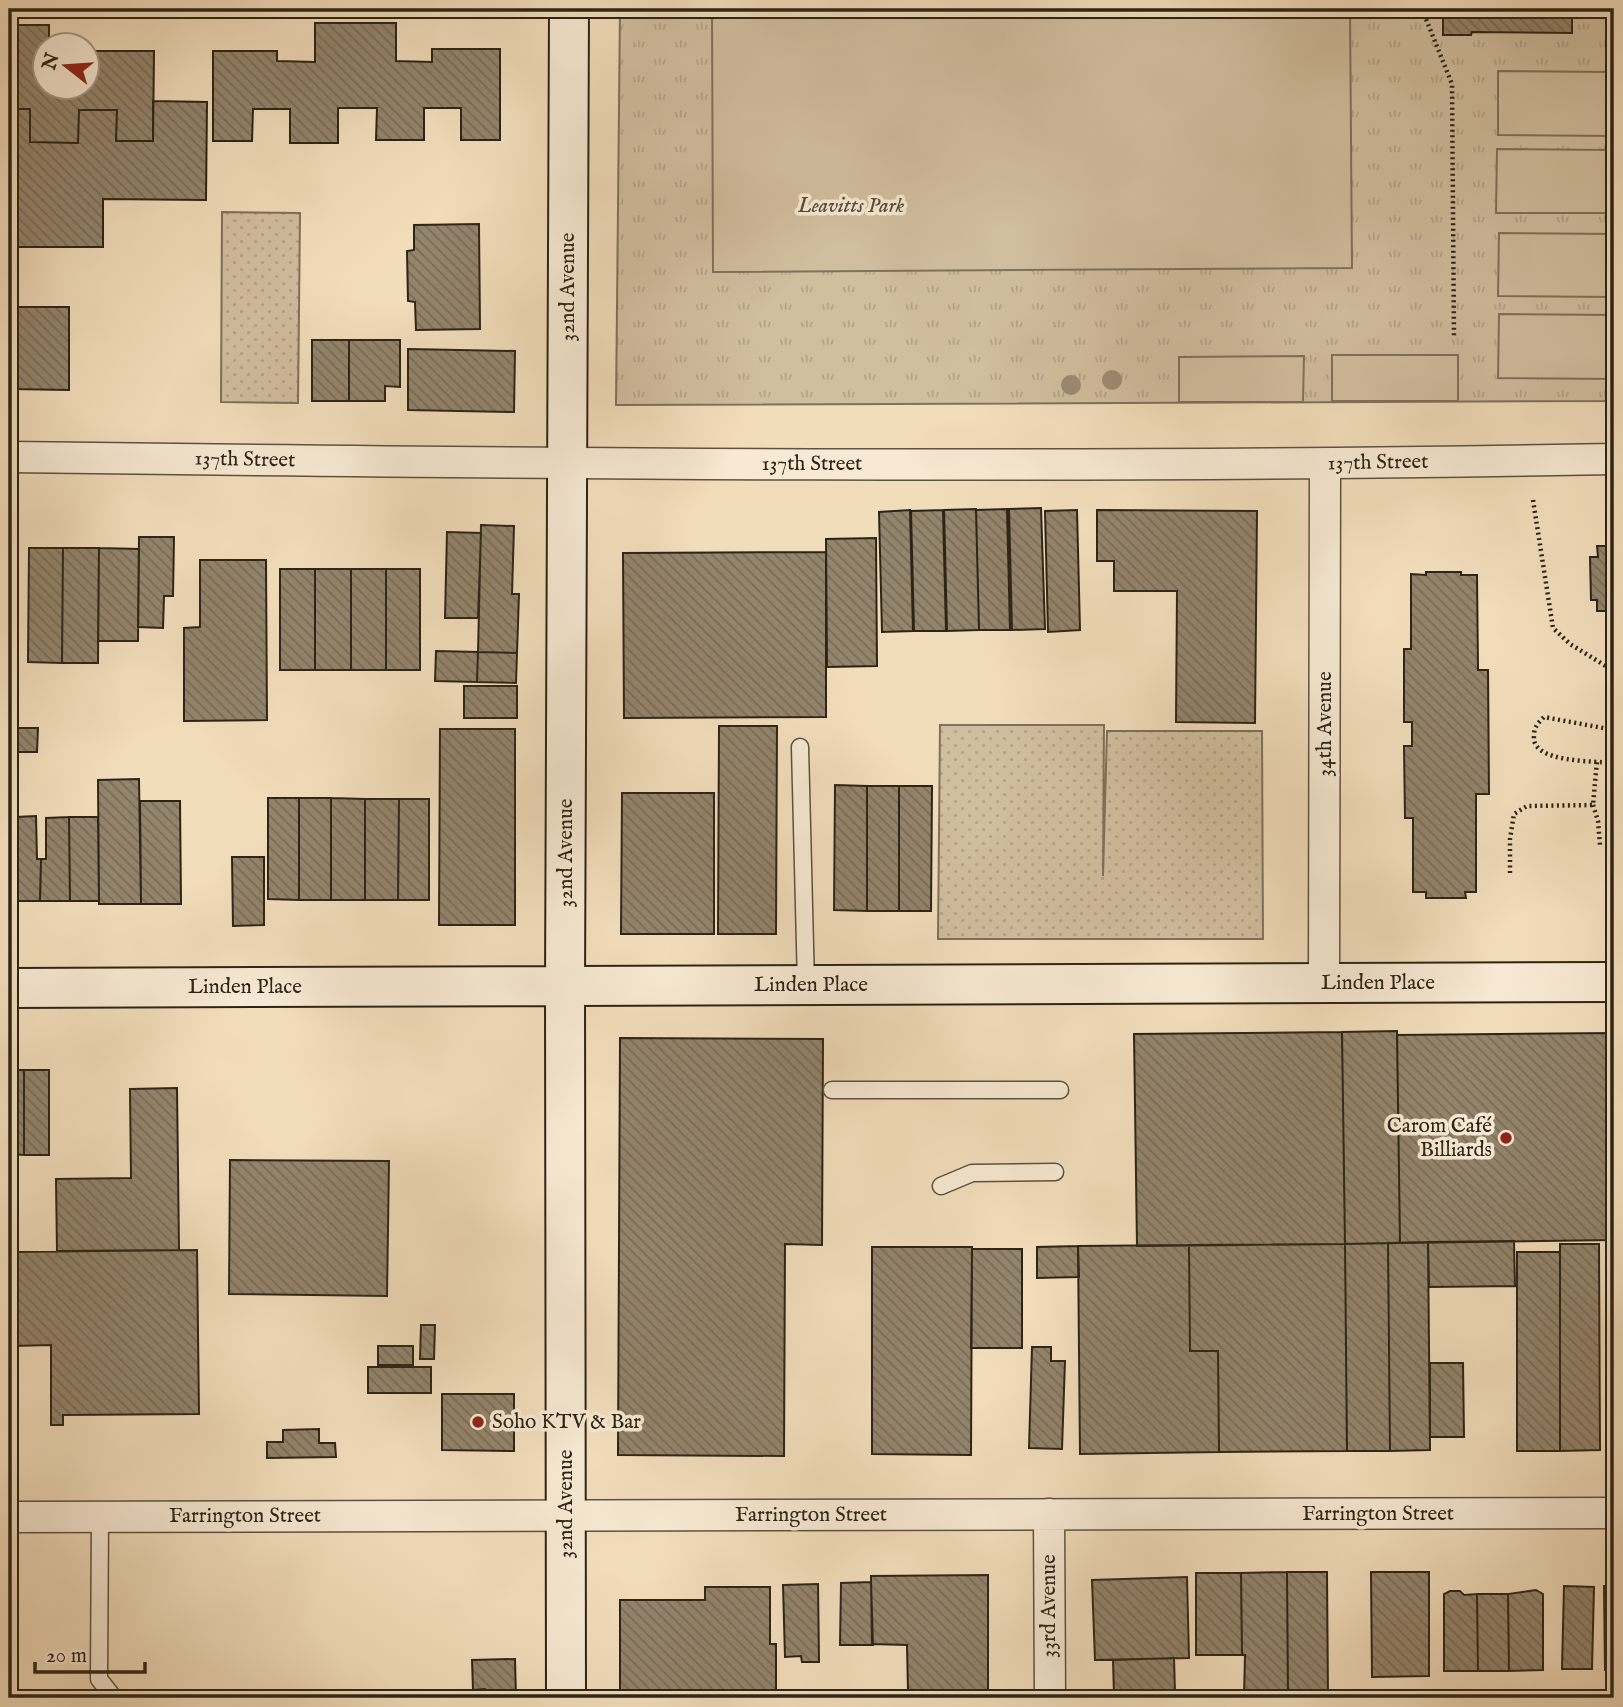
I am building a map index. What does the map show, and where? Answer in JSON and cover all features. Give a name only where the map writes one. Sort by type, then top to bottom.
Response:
[{"type":"street","name":"32nd Avenue","points":[[566,1698],[565,986],[569,9]]},
{"type":"street","name":"137th Street","points":[[9,457],[568,465],[1325,464],[1614,459]]},
{"type":"street","name":"34th Avenue","points":[[1324,983],[1325,464]]},
{"type":"street","name":"Linden Place","points":[[9,988],[1614,982]]},
{"type":"street","name":"Farrington Street","points":[[9,1517],[1614,1513]]},
{"type":"street","name":"33rd Avenue","points":[[1049,1514],[1050,1698]]},
{"type":"lane","points":[[800,747],[806,985]]},
{"type":"lane","points":[[832,1090],[1060,1090]]},
{"type":"lane","points":[[942,1186],[972,1173],[1055,1172]]},
{"type":"lane","points":[[100,1517],[99,1679],[114,1698]]},
{"type":"path","points":[[1422,9],[1452,85],[1454,338]]},
{"type":"path","points":[[1533,500],[1553,628],[1570,644],[1614,671]]},
{"type":"path","points":[[1614,730],[1544,718],[1535,728],[1533,740],[1539,751],[1558,758],[1614,763]]},
{"type":"path","points":[[1597,761],[1593,805],[1598,821],[1600,845]]},
{"type":"path","points":[[1510,873],[1510,839],[1514,814],[1527,806],[1593,805]]},
{"type":"green space","name":"Leavitts Park","points":[[620,9],[1614,9],[1614,401],[616,405]]},
{"type":"green space","points":[[712,9],[1350,9],[1352,268],[713,272]]},
{"type":"green space","points":[[1498,71],[1614,72],[1614,136],[1498,135]]},
{"type":"green space","points":[[1497,149],[1614,150],[1614,213],[1496,213]]},
{"type":"green space","points":[[222,212],[300,213],[298,403],[221,402]]},
{"type":"green space","points":[[1499,233],[1614,234],[1614,297],[1498,296]]},
{"type":"green space","points":[[1499,314],[1614,315],[1614,379],[1498,378]]},
{"type":"green space","points":[[1332,355],[1458,355],[1458,401],[1332,401]]},
{"type":"green space","points":[[1304,356],[1303,402],[1179,402],[1179,357]]},
{"type":"green space","points":[[940,725],[1104,725],[1103,876],[1107,731],[1262,731],[1263,939],[938,939]]},
{"type":"building","points":[[1443,9],[1572,9],[1572,33],[1472,32],[1471,35],[1443,35]]},
{"type":"building","points":[[315,23],[396,23],[396,61],[432,62],[432,49],[500,49],[500,140],[461,140],[461,108],[424,108],[424,140],[376,140],[377,108],[338,108],[338,143],[290,143],[290,109],[253,109],[252,141],[213,141],[213,51],[277,51],[277,61],[315,62]]},
{"type":"building","points":[[9,25],[49,25],[49,32],[32,32],[32,102],[102,102],[102,51],[154,51],[153,141],[116,141],[117,110],[79,110],[78,143],[30,142],[30,109],[9,109]]},
{"type":"building","points":[[153,101],[207,102],[206,200],[103,199],[103,247],[9,247],[9,109],[30,109],[30,142],[78,143],[79,110],[117,110],[116,141],[153,141]]},
{"type":"building","points":[[479,224],[480,329],[416,330],[415,302],[408,301],[407,251],[414,250],[414,225]]},
{"type":"building","points":[[9,307],[69,307],[69,390],[9,389]]},
{"type":"building","points":[[312,340],[349,340],[349,401],[312,401]]},
{"type":"building","points":[[349,340],[400,340],[400,387],[385,386],[385,401],[349,401]]},
{"type":"building","points":[[408,349],[515,351],[514,412],[408,410]]},
{"type":"building","points":[[1041,508],[1045,629],[1012,630],[1009,509]]},
{"type":"building","points":[[976,509],[979,630],[947,631],[944,510]]},
{"type":"building","points":[[1007,509],[1010,630],[979,630],[976,510]]},
{"type":"building","points":[[910,510],[913,631],[882,632],[879,512]]},
{"type":"building","points":[[943,510],[946,631],[914,631],[911,511]]},
{"type":"building","points":[[1077,510],[1080,630],[1048,632],[1045,511]]},
{"type":"building","points":[[1097,510],[1257,511],[1255,723],[1176,722],[1177,591],[1114,591],[1114,561],[1097,561]]},
{"type":"building","points":[[481,525],[514,526],[512,594],[519,594],[517,653],[478,652]]},
{"type":"building","points":[[447,532],[481,533],[478,618],[445,618]]},
{"type":"building","points":[[139,537],[174,537],[173,596],[164,596],[163,628],[138,627]]},
{"type":"building","points":[[876,538],[877,666],[827,667],[826,539]]},
{"type":"building","points":[[1597,546],[1614,546],[1614,611],[1597,611],[1597,600],[1591,600],[1590,557],[1598,557]]},
{"type":"building","points":[[29,548],[63,548],[62,663],[28,662]]},
{"type":"building","points":[[63,548],[99,548],[98,663],[62,663]]},
{"type":"building","points":[[99,548],[139,549],[138,641],[98,641]]},
{"type":"building","points":[[826,552],[826,717],[624,718],[623,553]]},
{"type":"building","points":[[200,560],[266,560],[267,720],[184,721],[184,628],[200,627]]},
{"type":"building","points":[[280,569],[315,569],[315,670],[280,670]]},
{"type":"building","points":[[315,569],[351,569],[351,670],[315,670]]},
{"type":"building","points":[[351,569],[386,569],[386,670],[351,670]]},
{"type":"building","points":[[386,569],[420,569],[420,670],[386,670]]},
{"type":"building","points":[[1426,572],[1477,575],[1478,670],[1488,670],[1489,794],[1476,794],[1476,892],[1465,892],[1466,898],[1426,898],[1426,892],[1413,892],[1413,818],[1405,818],[1404,746],[1412,746],[1412,722],[1404,722],[1404,649],[1411,649],[1411,574],[1426,575]]},
{"type":"building","points":[[436,651],[478,652],[477,682],[435,681]]},
{"type":"building","points":[[478,652],[517,653],[516,683],[477,682]]},
{"type":"building","points":[[464,686],[517,686],[517,718],[464,718]]},
{"type":"building","points":[[719,726],[777,726],[776,934],[718,934]]},
{"type":"building","points":[[15,728],[38,728],[37,752],[14,752]]},
{"type":"building","points":[[440,729],[515,729],[515,925],[439,925]]},
{"type":"building","points":[[139,779],[141,904],[99,904],[98,780]]},
{"type":"building","points":[[835,785],[867,786],[867,911],[834,910]]},
{"type":"building","points":[[867,786],[899,786],[899,911],[867,911]]},
{"type":"building","points":[[899,786],[932,786],[931,911],[899,911]]},
{"type":"building","points":[[622,793],[714,793],[714,934],[621,934]]},
{"type":"building","points":[[268,798],[299,798],[299,900],[268,899]]},
{"type":"building","points":[[299,798],[331,798],[331,900],[299,900]]},
{"type":"building","points":[[331,798],[365,799],[365,900],[331,900]]},
{"type":"building","points":[[365,799],[399,799],[398,900],[365,900]]},
{"type":"building","points":[[399,799],[429,799],[429,900],[398,900]]},
{"type":"building","points":[[140,801],[180,801],[181,904],[141,904]]},
{"type":"building","points":[[36,816],[37,859],[41,859],[40,901],[16,901],[16,817]]},
{"type":"building","points":[[69,817],[70,901],[40,901],[41,859],[46,859],[46,818]]},
{"type":"building","points":[[69,817],[98,817],[99,901],[70,901]]},
{"type":"building","points":[[232,857],[264,857],[264,925],[233,926]]},
{"type":"building","points":[[1397,1031],[1400,1243],[1345,1244],[1342,1032]]},
{"type":"building","points":[[1342,1032],[1345,1244],[1137,1246],[1134,1034]]},
{"type":"building","name":"Carom Café Billiards","points":[[1614,1033],[1614,1240],[1400,1243],[1397,1035]]},
{"type":"building","points":[[620,1038],[823,1039],[822,1245],[785,1244],[784,1456],[618,1455]]},
{"type":"building","points":[[9,1070],[24,1070],[24,1155],[9,1154]]},
{"type":"building","points":[[24,1070],[49,1070],[49,1155],[24,1155]]},
{"type":"building","points":[[177,1088],[179,1250],[57,1251],[56,1179],[131,1178],[130,1089]]},
{"type":"building","points":[[230,1160],[389,1161],[387,1296],[229,1294]]},
{"type":"building","points":[[1514,1241],[1515,1286],[1429,1287],[1428,1242]]},
{"type":"building","points":[[1428,1242],[1430,1450],[1390,1451],[1388,1243]]},
{"type":"building","points":[[1388,1243],[1390,1451],[1347,1451],[1345,1244]]},
{"type":"building","points":[[1345,1244],[1347,1451],[1219,1452],[1218,1351],[1190,1351],[1189,1245]]},
{"type":"building","points":[[1560,1244],[1599,1244],[1600,1450],[1560,1451]]},
{"type":"building","points":[[1189,1245],[1190,1351],[1218,1351],[1219,1452],[1080,1454],[1078,1246]]},
{"type":"building","points":[[1078,1246],[1079,1277],[1037,1278],[1037,1247]]},
{"type":"building","points":[[872,1247],[972,1247],[971,1455],[872,1454]]},
{"type":"building","points":[[972,1249],[1022,1249],[1022,1348],[971,1348]]},
{"type":"building","points":[[197,1250],[199,1414],[63,1415],[63,1425],[51,1425],[51,1345],[12,1346],[12,1384],[9,1384],[9,1252]]},
{"type":"building","points":[[1517,1252],[1560,1252],[1560,1451],[1517,1451]]},
{"type":"building","points":[[421,1325],[435,1325],[434,1359],[420,1359]]},
{"type":"building","points":[[378,1346],[413,1346],[413,1365],[378,1365]]},
{"type":"building","points":[[1032,1347],[1051,1347],[1051,1361],[1065,1361],[1062,1449],[1029,1448]]},
{"type":"building","points":[[1430,1363],[1463,1363],[1464,1437],[1430,1437]]},
{"type":"building","points":[[368,1367],[431,1367],[431,1393],[368,1393]]},
{"type":"building","name":"Soho KTV & Bar","points":[[442,1394],[514,1394],[514,1451],[442,1450]]},
{"type":"building","points":[[319,1429],[319,1443],[335,1443],[336,1457],[267,1458],[267,1442],[283,1442],[283,1430]]},
{"type":"building","points":[[1287,1572],[1327,1572],[1328,1698],[1288,1698]]},
{"type":"building","points":[[1287,1572],[1288,1698],[1244,1698],[1241,1573]]},
{"type":"building","points":[[1371,1572],[1429,1572],[1429,1676],[1372,1677]]},
{"type":"building","points":[[1196,1573],[1241,1573],[1242,1655],[1196,1655]]},
{"type":"building","points":[[988,1575],[988,1692],[908,1691],[907,1645],[872,1644],[871,1576]]},
{"type":"building","points":[[1187,1577],[1189,1658],[1095,1660],[1092,1580]]},
{"type":"building","points":[[871,1582],[873,1645],[840,1645],[841,1583]]},
{"type":"building","points":[[818,1584],[819,1662],[802,1662],[801,1656],[785,1657],[783,1585]]},
{"type":"building","points":[[1564,1586],[1594,1587],[1592,1669],[1562,1669]]},
{"type":"building","points":[[1604,1586],[1614,1586],[1614,1670],[1605,1670]]},
{"type":"building","points":[[705,1587],[770,1587],[770,1644],[776,1644],[776,1698],[620,1698],[620,1600],[705,1600]]},
{"type":"building","points":[[1536,1590],[1543,1594],[1543,1670],[1509,1671],[1508,1594]]},
{"type":"building","points":[[1460,1591],[1464,1595],[1477,1594],[1478,1671],[1444,1671],[1444,1594]]},
{"type":"building","points":[[1477,1594],[1508,1594],[1509,1671],[1478,1671]]},
{"type":"building","points":[[1174,1658],[1175,1693],[1114,1695],[1113,1660]]},
{"type":"building","points":[[515,1659],[516,1698],[486,1698],[485,1689],[473,1690],[472,1660]]},
{"type":"building","points":[[837,1692],[1003,1692],[1003,1698],[837,1698]]},
{"type":"place","name":"Carom Café Billiards","points":[[1506,1138]]},
{"type":"place","name":"Soho KTV & Bar","points":[[478,1422]]}]
